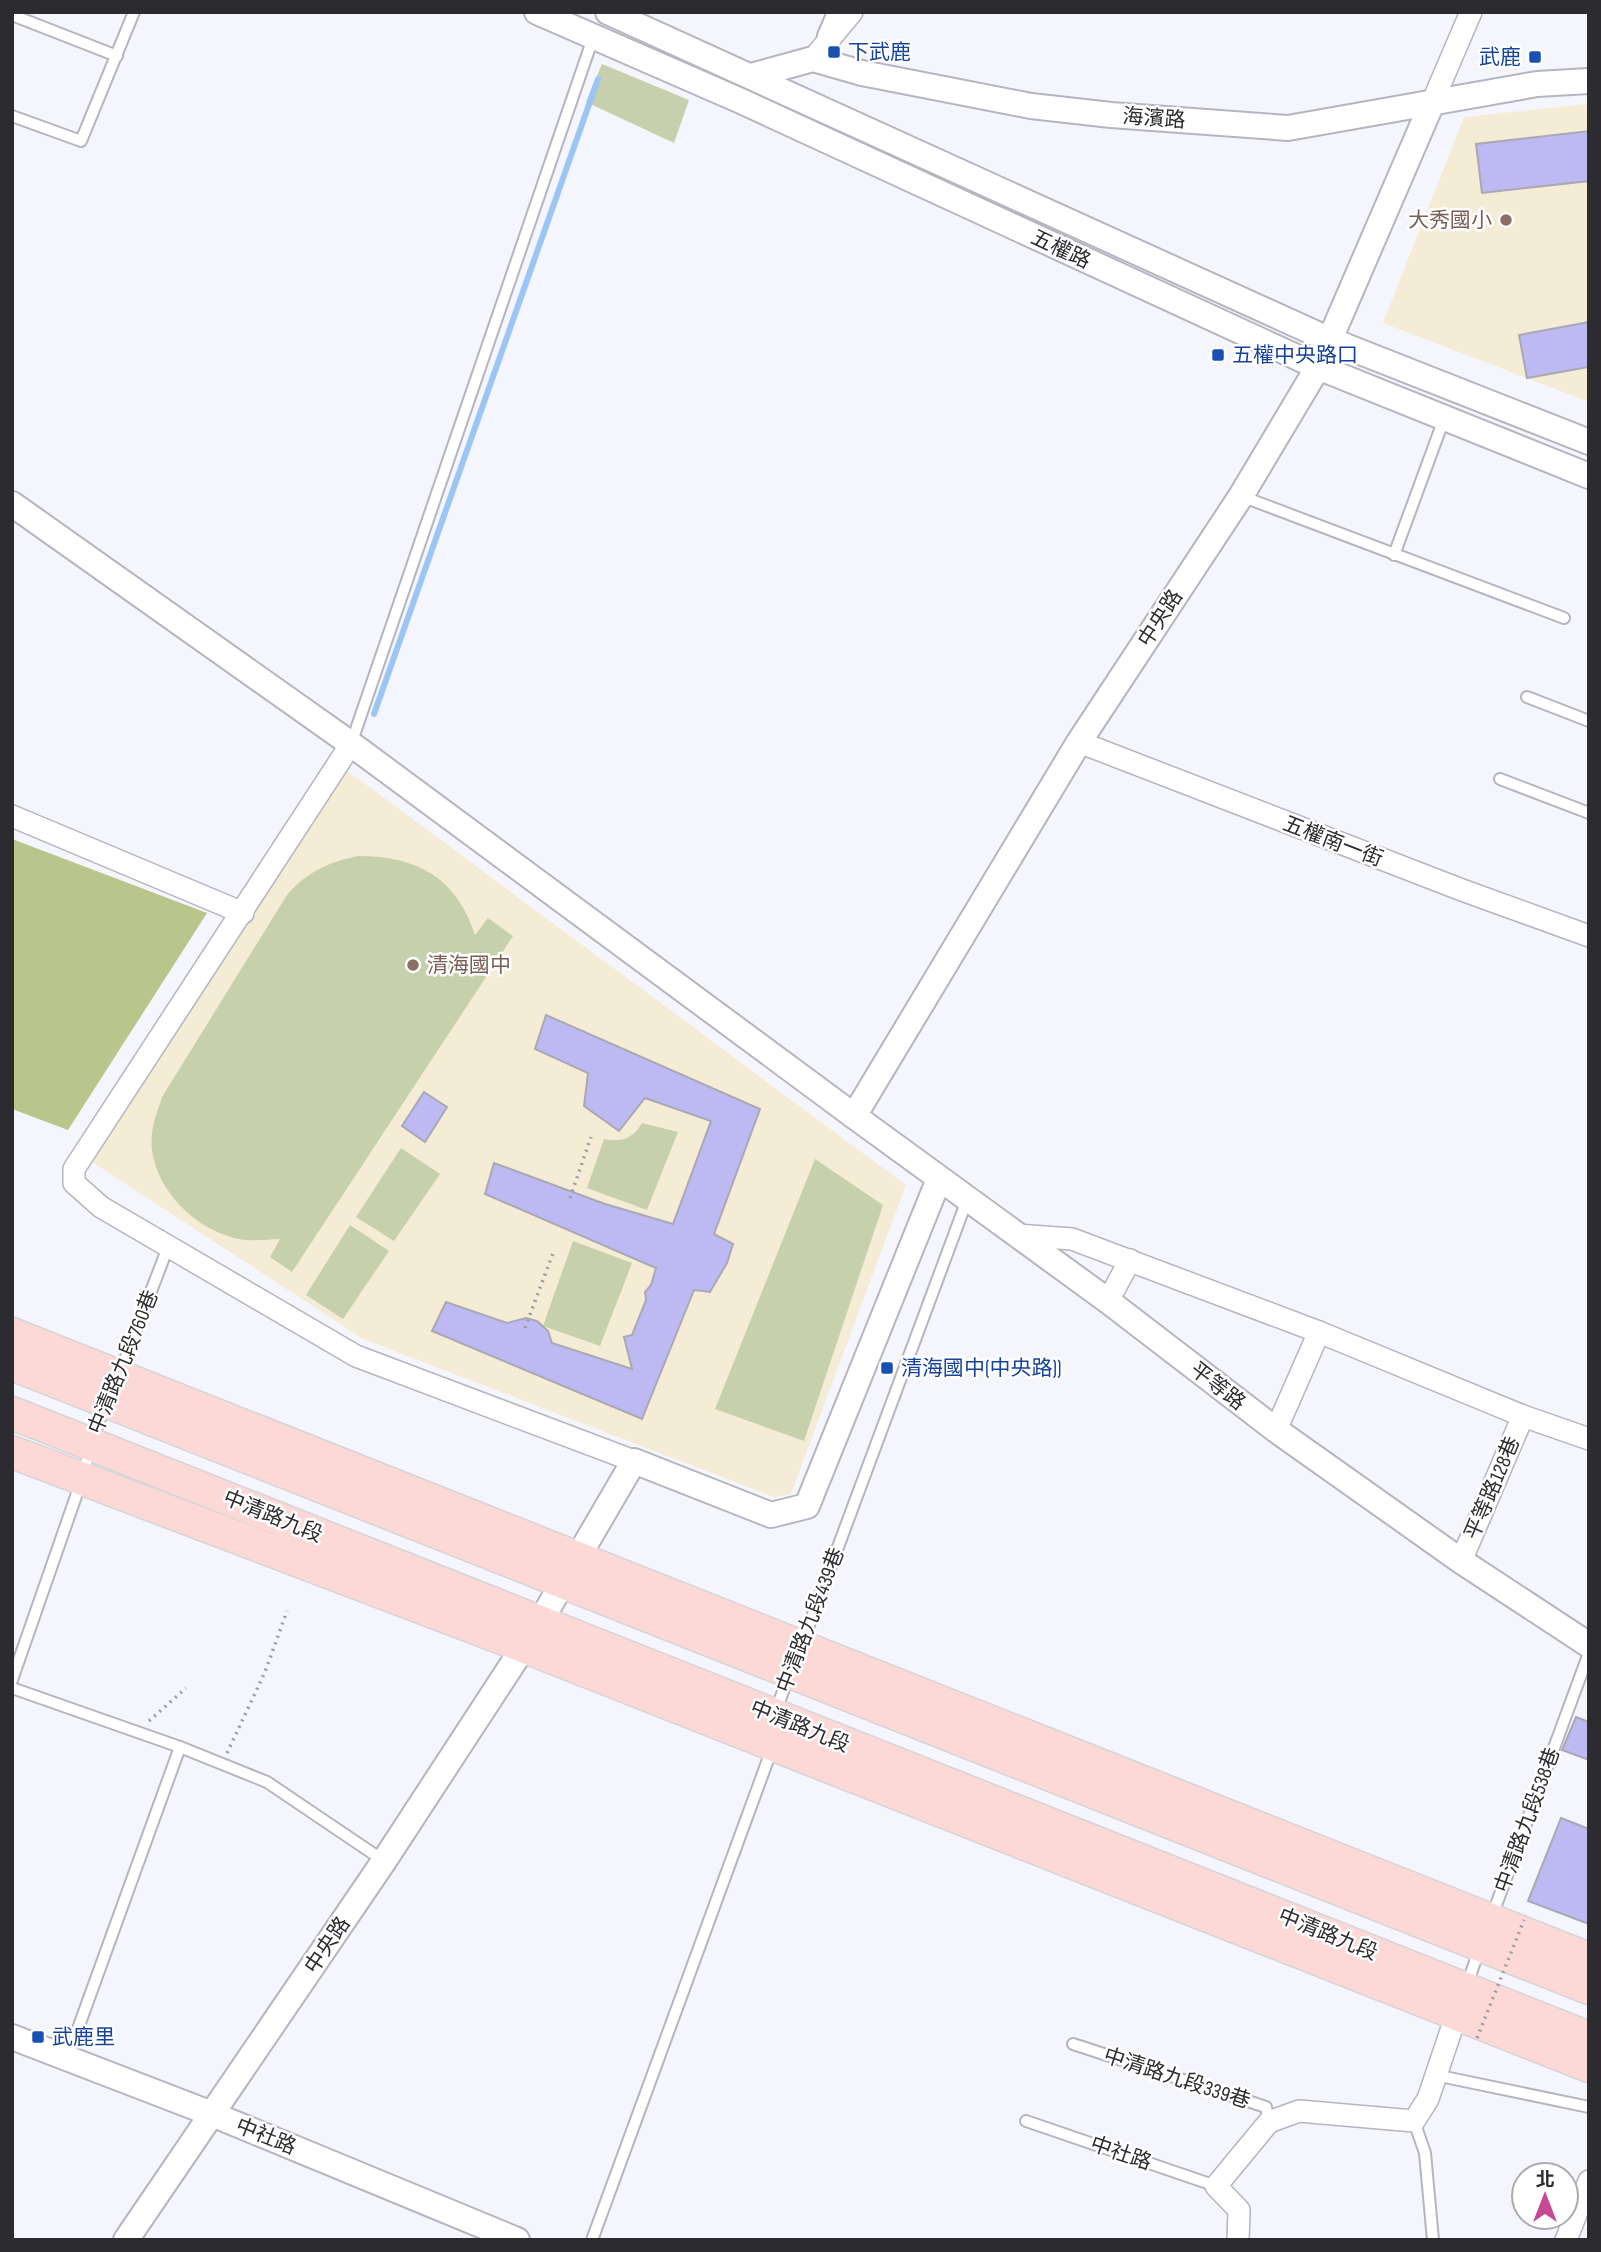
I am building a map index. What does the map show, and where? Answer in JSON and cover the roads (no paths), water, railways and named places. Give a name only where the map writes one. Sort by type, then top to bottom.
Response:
[{"type":"main road","points":[[12,1334],[112,1389],[795,1660],[1486,1932],[1589,1959]]},
{"type":"main road","points":[[12,1364],[112,1389]]},
{"type":"main road","name":"中清路九段","points":[[12,1413],[91,1444],[531,1634],[1461,2001],[1589,2066]]},
{"type":"main road","name":"中清路九段","points":[[12,1452],[82,1479],[531,1634]]},
{"type":"main road","points":[[1486,1932],[1589,1988]]},
{"type":"main road","name":"中清路九段","points":[[1461,2001],[1589,2038]]},
{"type":"street","name":"五權路","points":[[537,12],[741,101],[1318,367],[1589,476]]},
{"type":"street","name":"五權路","points":[[608,12],[1330,340],[1589,442]]},
{"type":"street","points":[[741,101],[751,76],[813,59],[852,12]]},
{"type":"street","points":[[1432,103],[1471,12]]},
{"type":"street","name":"海濱路","points":[[813,59],[862,73],[1018,103],[1111,116],[1288,128],[1536,84],[1589,81]]},
{"type":"street","name":"中央路","points":[[854,1116],[1079,742],[1241,496],[1318,367],[1432,103]]},
{"type":"street","name":"平等路","points":[[12,504],[351,744],[1108,1301],[1276,1430],[1461,1561],[1589,1646]]},
{"type":"street","name":"五權南一街","points":[[1079,742],[1462,890],[1589,936]]},
{"type":"street","points":[[351,744],[74,1169],[75,1183],[101,1207],[356,1356],[771,1515],[807,1506],[939,1178]]},
{"type":"street","points":[[12,816],[243,913]]},
{"type":"street","points":[[1017,1235],[1072,1239],[1319,1332],[1523,1416],[1589,1439]]},
{"type":"street","points":[[1108,1301],[1130,1260]]},
{"type":"street","points":[[1276,1430],[1319,1332]]},
{"type":"street","name":"平等路128巷","points":[[1461,1561],[1523,1416]]},
{"type":"street","name":"中央路","points":[[126,2240],[384,1861],[572,1571],[634,1461]]},
{"type":"street","points":[[1414,2121],[1428,2099],[1461,2001]]},
{"type":"street","name":"中社路","points":[[12,2037],[212,2114],[517,2240]]},
{"type":"street","name":"中清路九段339巷","points":[[1216,2186],[1269,2122],[1299,2110],[1414,2121]]},
{"type":"street","points":[[1566,2240],[1589,2181]]},
{"type":"street","points":[[1216,2186],[1239,2210],[1238,2240]]},
{"type":"lane","points":[[12,116],[81,141],[134,12]]},
{"type":"lane","points":[[813,59],[833,12]]},
{"type":"lane","points":[[12,15],[117,56]]},
{"type":"lane","points":[[351,744],[593,37]]},
{"type":"lane","points":[[1394,555],[1444,419]]},
{"type":"lane","points":[[1241,496],[1564,618]]},
{"type":"lane","points":[[1527,697],[1589,721]]},
{"type":"lane","points":[[1500,779],[1589,813]]},
{"type":"lane","name":"中清路九段439巷","points":[[592,2240],[774,1730],[795,1660],[968,1199]]},
{"type":"lane","name":"中清路九段760巷","points":[[12,1680],[82,1479],[91,1444],[168,1247]]},
{"type":"lane","name":"中清路九段538巷","points":[[1461,2001],[1589,1653]]},
{"type":"lane","points":[[12,1688],[180,1747],[267,1782],[384,1861]]},
{"type":"lane","points":[[67,2059],[180,1747]]},
{"type":"lane","name":"中清路九段339巷","points":[[1073,2044],[1266,2107],[1269,2122]]},
{"type":"lane","points":[[1435,2075],[1589,2107]]},
{"type":"lane","name":"中社路","points":[[1026,2121],[1216,2186]]},
{"type":"lane","points":[[1414,2121],[1424,2153],[1433,2240]]},
{"type":"waterway","points":[[374,714],[598,79]]},
{"type":"place","name":"下武鹿","points":[[834,52]]},
{"type":"place","name":"武鹿","points":[[1535,57]]},
{"type":"place","name":"大秀國小","points":[[1506,220]]},
{"type":"place","name":"五權中央路口","points":[[1218,355]]},
{"type":"place","name":"清海國中","points":[[413,965]]},
{"type":"place","name":"清海國中(中央路))","points":[[887,1368]]},
{"type":"place","name":"武鹿里","points":[[38,2037]]}]
